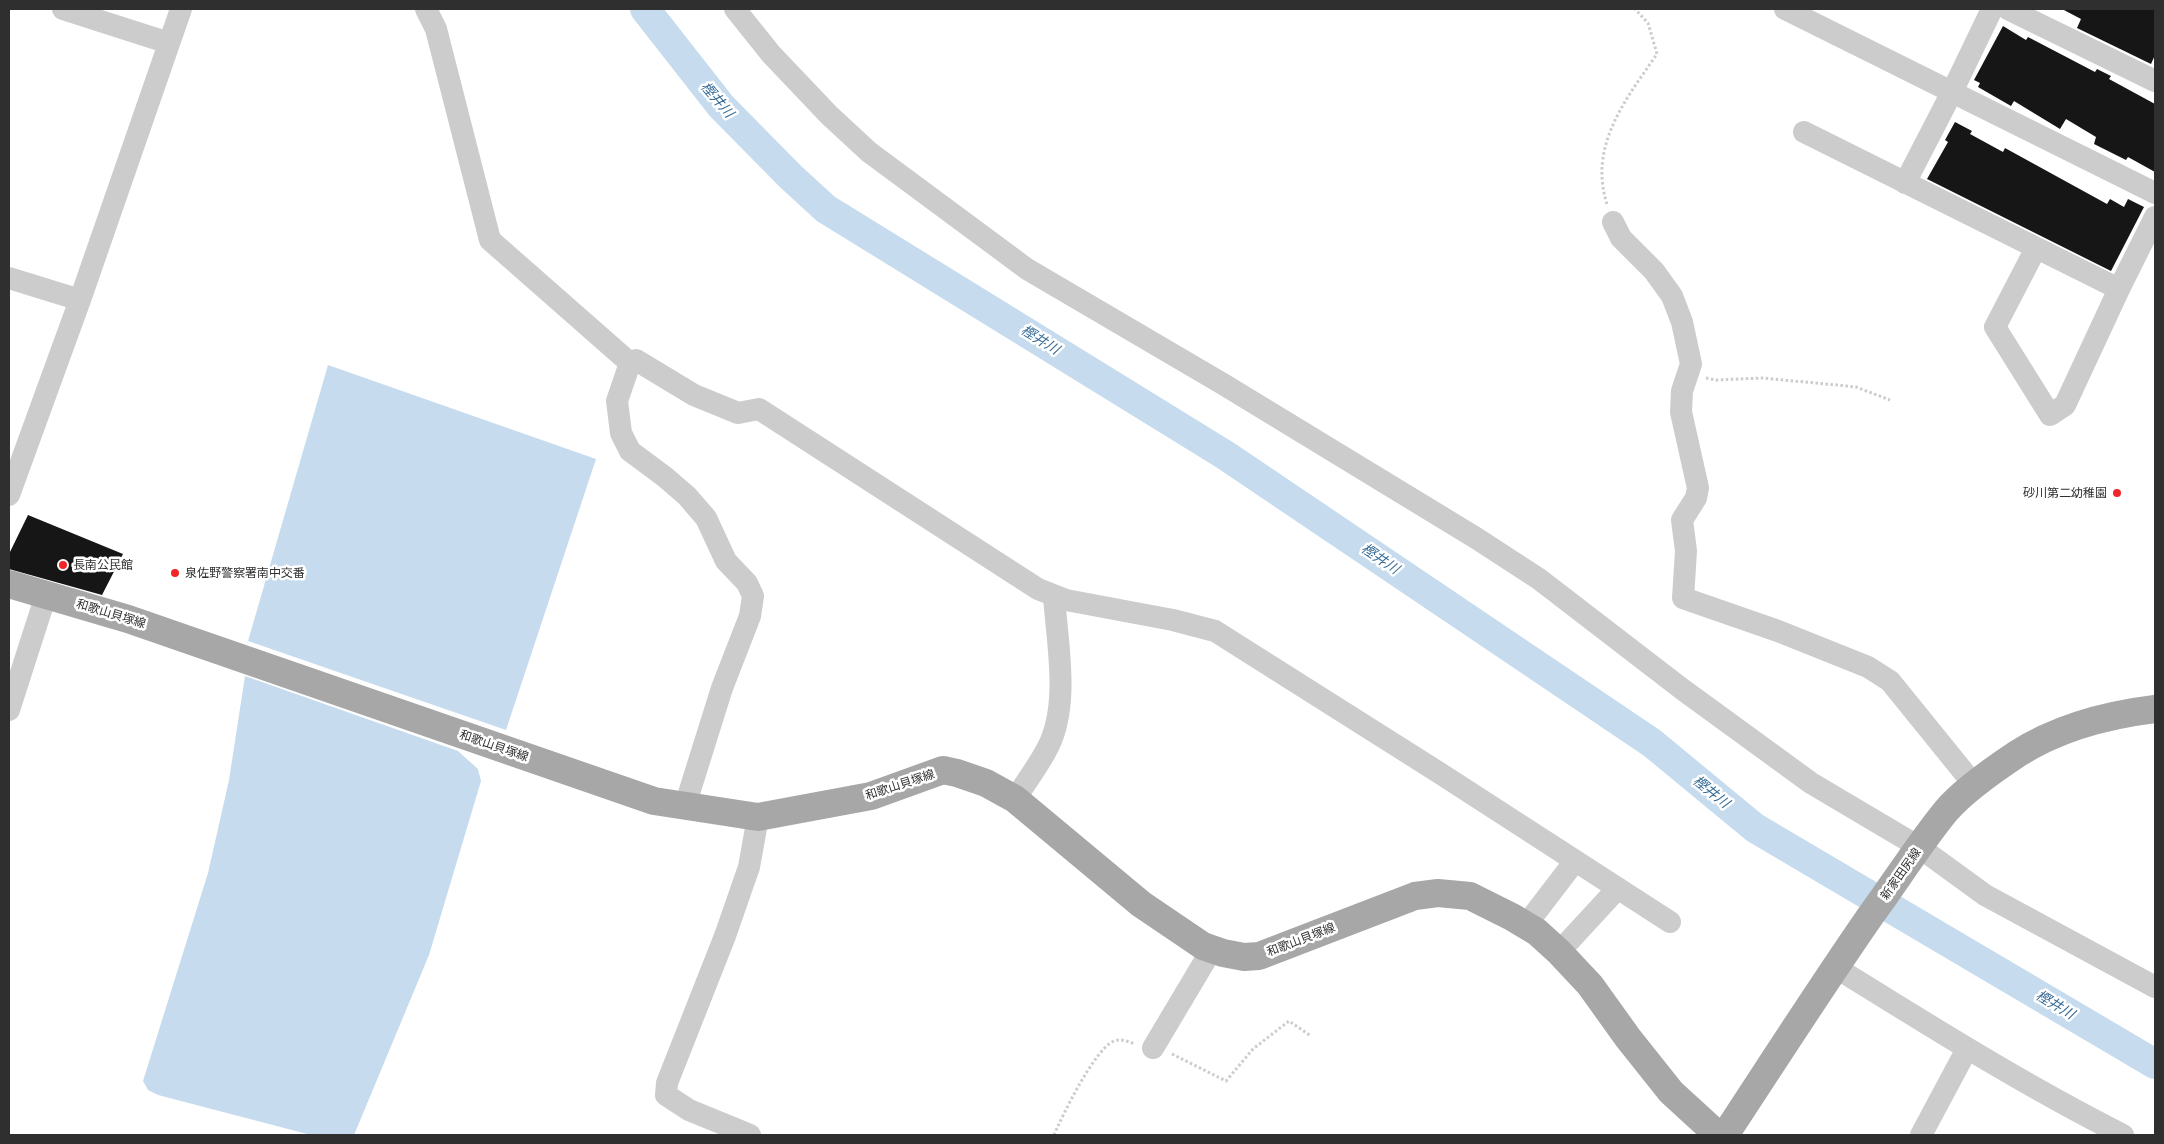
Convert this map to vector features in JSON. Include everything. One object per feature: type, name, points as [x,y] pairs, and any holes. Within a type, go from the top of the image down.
[{"type":"main road","name":"和歌山貝塚線","points":[[9,584],[128,619],[236,655],[511,753],[654,801],[758,817],[871,796],[943,770],[986,783],[1015,799],[1140,904],[1204,946],[1223,953],[1244,957],[1260,956],[1415,896],[1438,893],[1470,896],[1526,925],[1537,932],[1559,952],[1590,985],[1628,1038],[1671,1092],[1718,1135]]},
{"type":"main road","name":"新家田尻線","points":[[1724,1135],[1837,965],[1918,849],[1948,810],[1975,786],[2017,754],[2044,740],[2075,726],[2114,714],[2155,709]]},
{"type":"street","points":[[63,9],[169,43]]},
{"type":"street","points":[[9,495],[80,300],[181,9]]},
{"type":"street","points":[[426,9],[436,29],[490,240],[630,363]]},
{"type":"street","points":[[734,9],[829,115],[869,152],[1027,269],[1223,384],[1476,538],[1539,579],[1682,689],[1812,784],[1918,849],[1985,895],[2155,987]]},
{"type":"street","points":[[1785,9],[2155,193]]},
{"type":"street","points":[[1905,183],[1992,9]]},
{"type":"street","points":[[2008,9],[2155,81]]},
{"type":"street","points":[[1804,132],[2119,289]]},
{"type":"street","points":[[2036,248],[1995,327],[2050,415],[2065,406],[2119,289],[2155,217]]},
{"type":"street","points":[[1613,222],[1621,238],[1654,270],[1672,296],[1682,322],[1691,364],[1682,391],[1681,412],[1698,488],[1696,498],[1682,520],[1686,551],[1683,598],[1778,631],[1868,667],[1890,681],[1975,786]]},
{"type":"street","points":[[9,278],[80,300]]},
{"type":"street","points":[[685,806],[722,688],[750,616],[753,596],[747,583],[726,561],[706,518],[680,490],[630,451],[621,433],[616,401],[630,363],[636,360],[694,395],[738,413],[759,409],[1038,589],[1066,600],[1173,620],[1215,631],[1670,922]]},
{"type":"street","points":[[9,710],[46,595]]},
{"type":"street","points":[[1015,799],[1048,746],[1057,720],[1061,692],[1054,596]]},
{"type":"street","points":[[750,1135],[689,1110],[666,1095],[667,1084],[725,936],[749,867],[758,817]]},
{"type":"street","points":[[1526,925],[1575,861]]},
{"type":"street","points":[[1559,952],[1618,888]]},
{"type":"street","points":[[1153,1048],[1212,949]]},
{"type":"street","points":[[1837,965],[1967,1049],[2071,1109],[2123,1135]]},
{"type":"street","points":[[1921,1135],[1967,1049]]},
{"type":"path","points":[[1613,222],[1604,196],[1601,168],[1604,148],[1612,124],[1622,106],[1657,54],[1648,23],[1635,9]]},
{"type":"path","points":[[1688,374],[1716,380],[1762,378],[1837,384],[1856,387],[1890,400]]},
{"type":"path","points":[[1054,1135],[1076,1090],[1104,1048],[1113,1042],[1123,1039],[1144,1047],[1160,1048],[1226,1080],[1253,1048],[1289,1021],[1311,1036]]},
{"type":"water","points":[[328,365],[596,459],[506,730],[248,641]]},
{"type":"water","points":[[245,676],[458,751],[478,769],[481,781],[429,955],[354,1135],[311,1135],[158,1095],[148,1090],[143,1081],[208,873],[229,780]]},
{"type":"building","points":[[2062,9],[2155,9],[2155,55],[2151,64],[2077,28],[2081,19]]},
{"type":"building","points":[[2003,26],[2026,40],[2028,37],[2095,72],[2097,69],[2111,76],[2109,79],[2155,104],[2155,172],[2128,157],[2126,160],[2094,144],[2096,137],[2066,119],[2060,129],[2014,101],[2011,106],[1978,87],[1980,83],[1974,80]]},
{"type":"building","points":[[1955,122],[1972,131],[1970,134],[2003,152],[2005,148],[2107,204],[2110,199],[2124,207],[2128,199],[2144,207],[2111,271],[1927,179],[1948,142],[1945,140]]},
{"type":"building","name":"長南公民館","points":[[28,515],[123,554],[102,595],[9,569],[9,554]]},
{"type":"waterway","name":"樫井川","points":[[645,9],[721,106],[791,177],[826,209],[1225,455],[1652,743],[1755,828],[2155,1064]]},
{"type":"place","name":"砂川第二幼稚園","points":[[2117,493]]},
{"type":"place","name":"長南公民館","points":[[63,565]]},
{"type":"place","name":"泉佐野警察署南中交番","points":[[175,573]]}]
